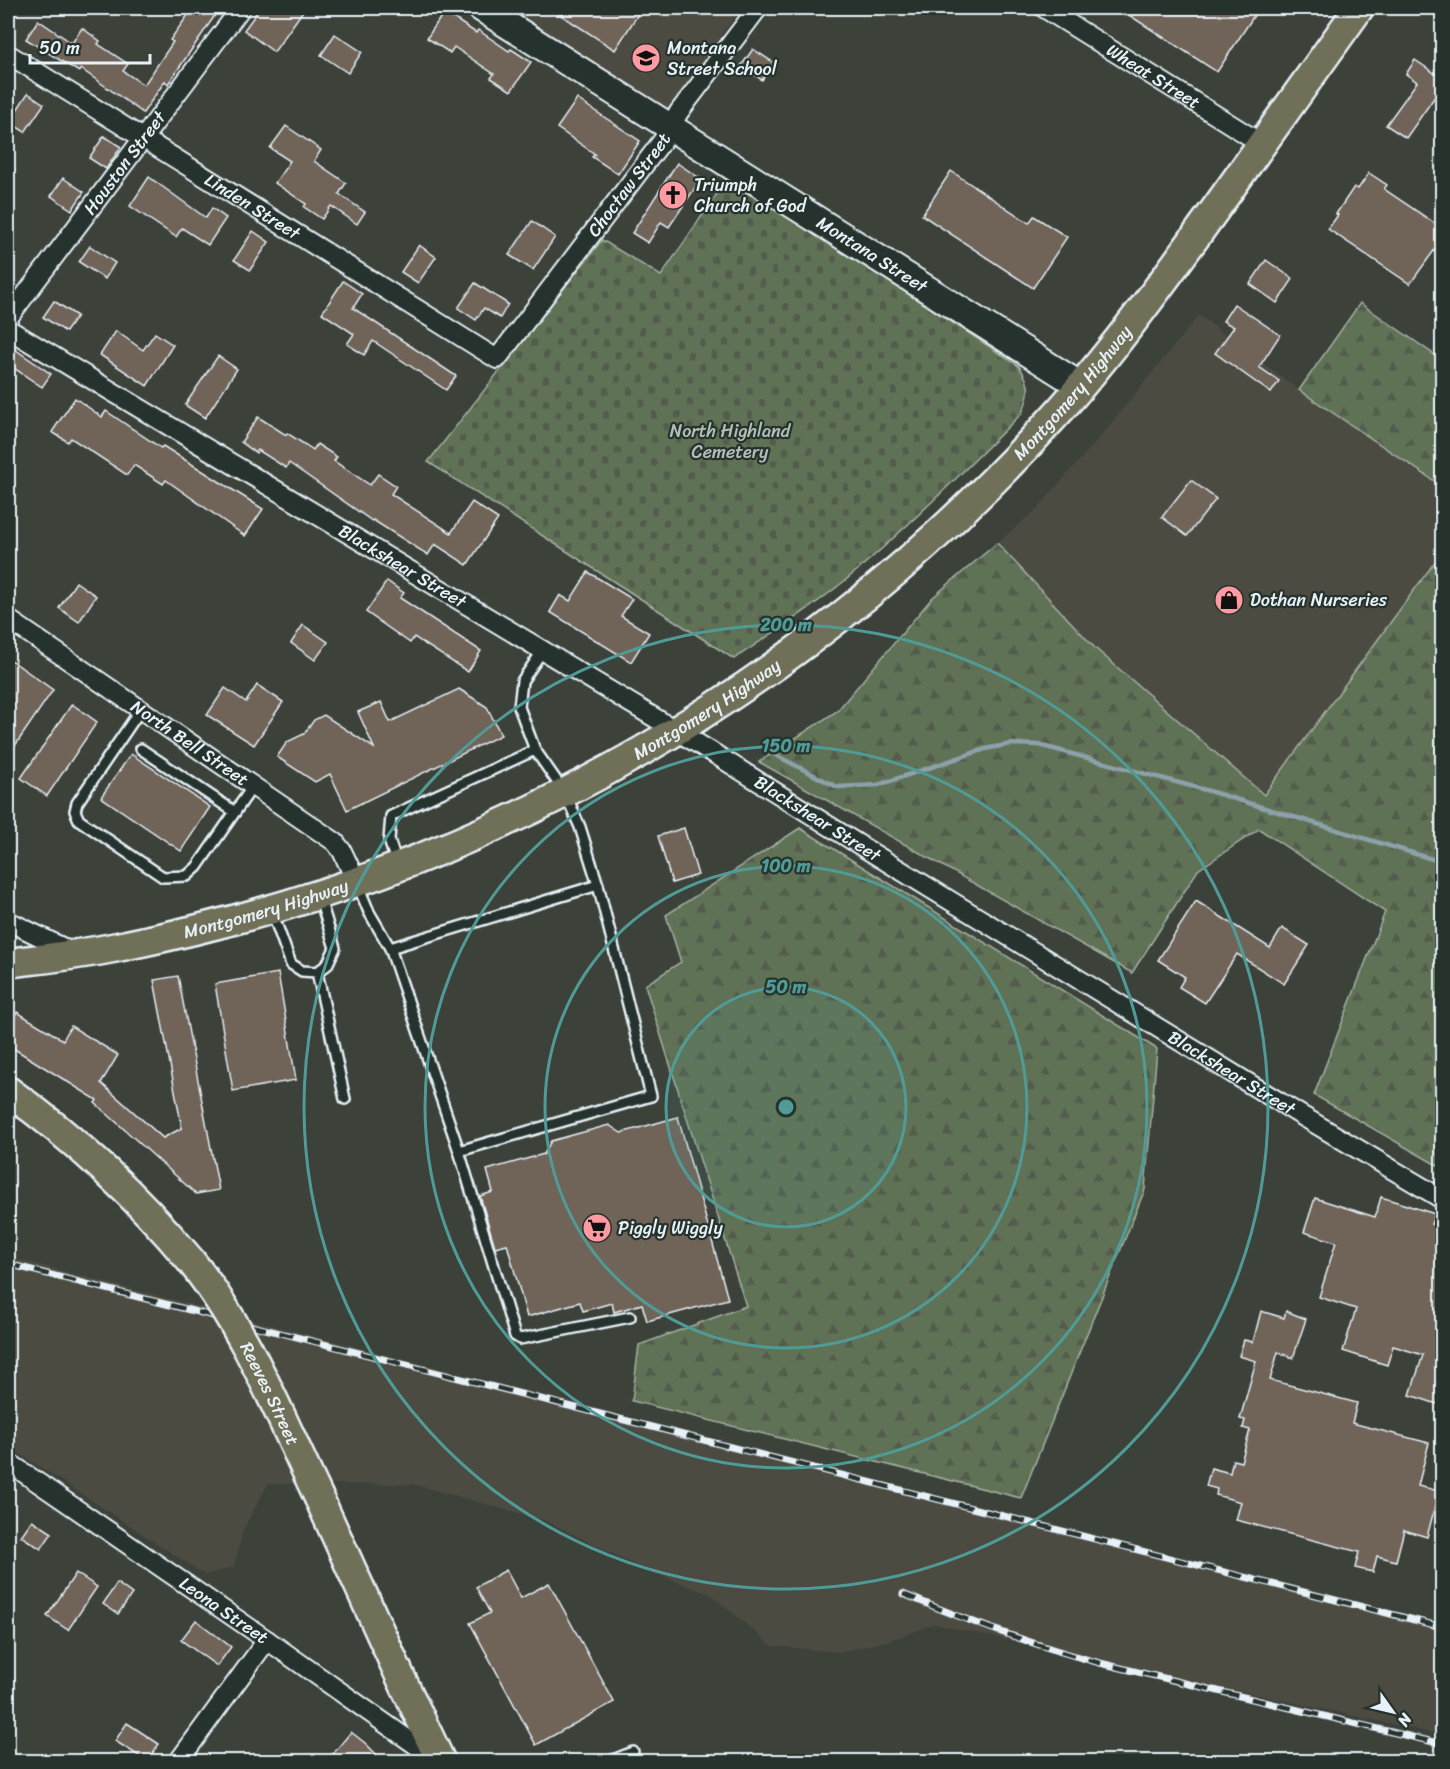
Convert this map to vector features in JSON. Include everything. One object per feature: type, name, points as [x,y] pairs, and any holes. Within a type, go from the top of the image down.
[{"type":"main road","name":"Montgomery Highway","points":[[8,963],[122,946],[183,933],[319,896],[399,868],[498,826],[566,793],[678,732],[787,657],[899,568],[988,486],[1081,386],[1173,269],[1359,8]]},
{"type":"main road","name":"Reeves Street","points":[[8,1091],[77,1144],[107,1171],[168,1233],[222,1301],[240,1332],[319,1498],[440,1761]]},
{"type":"street","name":"Houston Street","points":[[8,318],[241,8]]},
{"type":"street","name":"Montana Street","points":[[481,8],[1081,386]]},
{"type":"street","name":"Choctaw Street","points":[[497,359],[663,140],[679,112],[758,8]]},
{"type":"street","name":"Wheat Street","points":[[1044,8],[1262,144]]},
{"type":"street","name":"Linden Street","points":[[8,54],[497,359]]},
{"type":"street","name":"Blackshear Street","points":[[8,329],[543,650],[1299,1114],[1443,1199]]},
{"type":"street","name":"North Bell Street","points":[[8,619],[334,842],[342,852],[357,883]]},
{"type":"street","points":[[8,921],[75,954]]},
{"type":"street","name":"Leona Street","points":[[8,1462],[440,1761]]},
{"type":"street","points":[[178,1761],[267,1640]]},
{"type":"lane","points":[[459,1151],[651,1096],[598,885],[580,827],[566,793],[536,750],[519,707],[522,681],[543,650]]},
{"type":"lane","points":[[141,709],[77,803],[75,811],[79,820],[158,874],[176,878],[187,876],[197,867],[253,786]]},
{"type":"lane","points":[[141,749],[235,812]]},
{"type":"lane","points":[[399,868],[389,840],[391,816],[536,750]]},
{"type":"lane","points":[[357,883],[369,912],[390,948],[459,1151],[486,1248],[515,1336],[520,1339],[630,1317]]},
{"type":"lane","points":[[390,948],[598,885]]},
{"type":"lane","points":[[272,910],[291,964],[302,971],[317,972],[327,965],[335,948],[319,896]]},
{"type":"lane","points":[[317,972],[345,1099]]},
{"type":"lane","points":[[608,1761],[633,1752]]},
{"type":"shaded area","name":"Montana Street School","points":[[505,8],[741,8],[669,109]]},
{"type":"shaded area","name":"Dothan Nurseries","points":[[1199,315],[1299,390],[1442,486],[1442,552],[1264,795],[1095,648],[997,543],[1035,511],[1095,443]]},
{"type":"shaded area","points":[[8,1257],[1442,1628],[1442,1735],[934,1624],[888,1641],[838,1652],[772,1646],[711,1595],[639,1567],[544,1520],[412,1484],[268,1484],[243,1530],[234,1567],[205,1575],[8,1446]]},
{"type":"green space","name":"North Highland Cemetery","points":[[729,176],[1019,366],[1028,384],[1027,399],[1022,413],[901,531],[830,592],[734,659],[428,462],[602,240],[661,276]]},
{"type":"green space","points":[[1360,303],[1442,360],[1442,486],[1299,390]]},
{"type":"green space","points":[[997,543],[1095,648],[1264,795],[1442,552],[1442,1168],[1314,1095],[1385,912],[1259,829],[1198,870],[1132,973],[759,762],[837,711],[932,598]]},
{"type":"green space","points":[[800,828],[1157,1049],[1145,1189],[1021,1498],[632,1401],[639,1345],[746,1306],[645,985],[681,962],[666,915]]},
{"type":"building","points":[[193,8],[220,8],[168,84],[165,81],[143,113],[81,69],[79,72],[26,39],[38,20],[72,43],[82,28],[100,41],[98,44],[128,64],[123,71],[144,85],[173,42],[170,40]]},
{"type":"building","points":[[260,8],[305,8],[274,52],[244,30]]},
{"type":"building","points":[[550,8],[642,8],[615,50]]},
{"type":"building","points":[[1118,8],[1259,8],[1217,72]]},
{"type":"building","points":[[444,12],[476,33],[478,30],[509,51],[511,49],[531,62],[511,91],[491,78],[494,74],[454,47],[450,53],[427,38]]},
{"type":"building","points":[[335,34],[362,52],[348,73],[321,55]]},
{"type":"building","points":[[753,49],[774,63],[762,80],[741,66]]},
{"type":"building","points":[[1415,60],[1443,79],[1443,85],[1406,138],[1386,125],[1417,82],[1406,74]]},
{"type":"building","points":[[28,93],[44,104],[25,132],[9,122]]},
{"type":"building","points":[[577,99],[640,141],[618,174],[592,157],[595,154],[557,128]]},
{"type":"building","points":[[286,126],[321,150],[314,161],[346,183],[339,194],[365,212],[357,224],[331,206],[322,219],[304,207],[306,204],[275,183],[290,161],[270,148]]},
{"type":"building","points":[[104,136],[121,147],[106,169],[89,158]]},
{"type":"building","name":"Triumph Church of God","points":[[677,163],[701,179],[669,227],[661,222],[648,243],[632,233]]},
{"type":"building","points":[[951,171],[1029,223],[1034,216],[1067,237],[1033,288],[922,215]]},
{"type":"building","points":[[1369,173],[1387,185],[1384,189],[1443,229],[1443,238],[1410,284],[1328,229],[1354,187],[1358,189]]},
{"type":"building","points":[[149,177],[206,218],[212,208],[226,218],[208,245],[182,228],[176,237],[130,206]]},
{"type":"building","points":[[63,178],[84,192],[72,210],[51,196]]},
{"type":"building","points":[[532,221],[555,237],[533,270],[509,255]]},
{"type":"building","points":[[253,231],[269,242],[250,270],[234,260]]},
{"type":"building","points":[[419,245],[436,257],[418,283],[401,272]]},
{"type":"building","points":[[90,246],[115,263],[105,279],[79,262]]},
{"type":"building","points":[[1266,260],[1293,279],[1277,303],[1250,284]]},
{"type":"building","points":[[343,281],[362,294],[353,308],[456,376],[446,390],[373,341],[364,355],[347,344],[354,334],[322,313]]},
{"type":"building","points":[[475,283],[508,304],[500,318],[484,308],[476,320],[458,308]]},
{"type":"building","points":[[54,301],[77,316],[66,332],[43,317]]},
{"type":"building","points":[[1234,304],[1280,335],[1259,367],[1279,381],[1271,393],[1215,353],[1234,327],[1223,321]]},
{"type":"building","points":[[116,331],[143,350],[155,333],[173,345],[147,386],[100,355]]},
{"type":"building","points":[[13,348],[51,374],[42,387],[8,364],[8,356]]},
{"type":"building","points":[[218,356],[237,369],[205,418],[185,405]]},
{"type":"building","points":[[75,398],[102,417],[106,411],[161,448],[163,446],[263,509],[245,536],[166,480],[163,484],[134,465],[127,475],[71,438],[68,442],[52,432]]},
{"type":"building","points":[[258,417],[313,450],[317,444],[337,457],[334,461],[370,485],[378,474],[396,486],[391,494],[451,533],[472,502],[498,519],[467,565],[435,544],[428,555],[372,521],[289,463],[286,468],[258,450],[256,453],[241,442]]},
{"type":"building","points":[[1191,480],[1216,499],[1187,536],[1162,517]]},
{"type":"building","points":[[588,572],[632,599],[621,616],[649,633],[631,662],[550,612],[560,595],[570,601]]},
{"type":"building","points":[[387,581],[404,593],[400,598],[481,651],[468,672],[414,637],[410,643],[366,612]]},
{"type":"building","points":[[76,582],[96,596],[79,622],[59,608]]},
{"type":"building","points":[[303,625],[328,642],[315,660],[291,643]]},
{"type":"building","points":[[8,658],[53,690],[8,756]]},
{"type":"building","points":[[257,685],[283,702],[254,745],[207,715],[225,688],[246,702]]},
{"type":"building","points":[[459,689],[487,707],[501,735],[347,810],[330,774],[315,782],[277,757],[287,742],[304,734],[314,720],[324,715],[374,748],[358,712],[381,702],[390,722]]},
{"type":"building","points":[[72,704],[97,722],[47,796],[21,778]]},
{"type":"building","points":[[131,754],[210,807],[181,851],[101,797]]},
{"type":"building","points":[[684,828],[698,875],[672,883],[658,836]]},
{"type":"building","points":[[1196,901],[1270,948],[1282,928],[1309,945],[1284,984],[1237,954],[1205,1003],[1179,987],[1185,977],[1158,960]]},
{"type":"building","points":[[278,973],[296,1080],[233,1091],[215,984]]},
{"type":"building","points":[[178,976],[219,1190],[196,1194],[95,1103],[97,1100],[8,1045],[8,1027],[17,1012],[63,1040],[71,1026],[118,1055],[101,1083],[163,1138],[182,1128],[154,980]]},
{"type":"building","name":"Piggly Wiggly","points":[[678,1117],[728,1299],[647,1321],[642,1304],[614,1312],[612,1303],[583,1311],[580,1302],[527,1317],[507,1244],[495,1247],[480,1196],[493,1192],[487,1170],[544,1154],[551,1141],[609,1125],[621,1133]]},
{"type":"building","points":[[1381,1197],[1435,1214],[1431,1224],[1443,1228],[1443,1406],[1410,1395],[1423,1355],[1393,1346],[1387,1365],[1343,1351],[1356,1309],[1319,1297],[1336,1242],[1304,1232],[1315,1198],[1375,1217]]},
{"type":"building","points":[[1261,1311],[1284,1318],[1286,1311],[1306,1319],[1293,1358],[1278,1352],[1270,1380],[1357,1403],[1352,1423],[1429,1443],[1418,1486],[1439,1491],[1427,1537],[1404,1530],[1396,1561],[1377,1556],[1373,1572],[1355,1568],[1359,1552],[1236,1520],[1241,1502],[1216,1495],[1217,1489],[1206,1486],[1211,1468],[1230,1473],[1233,1460],[1241,1462],[1250,1430],[1243,1428],[1245,1420],[1240,1419],[1256,1361],[1239,1356],[1244,1340],[1253,1342]]},
{"type":"building","points":[[32,1520],[52,1533],[41,1549],[21,1536]]},
{"type":"building","points":[[506,1570],[521,1598],[549,1583],[614,1702],[536,1745],[470,1623],[490,1613],[476,1587]]},
{"type":"building","points":[[76,1573],[97,1587],[68,1630],[47,1616]]},
{"type":"building","points":[[117,1583],[132,1594],[118,1614],[103,1604]]},
{"type":"building","points":[[196,1620],[231,1647],[217,1666],[181,1640]]},
{"type":"building","points":[[127,1723],[159,1744],[147,1761],[115,1741]]},
{"type":"building","points":[[351,1732],[383,1761],[340,1761],[332,1755]]},
{"type":"waterway","points":[[766,750],[837,787],[878,785],[985,749],[1011,744],[1039,745],[1209,791],[1442,862]]},
{"type":"railway","points":[[8,1264],[1442,1627]]},
{"type":"railway","points":[[903,1594],[1000,1632],[1100,1663],[1442,1744]]},
{"type":"place","name":"Montana Street School","points":[[646,58]]},
{"type":"place","name":"Triumph Church of God","points":[[673,195]]},
{"type":"place","name":"Dothan Nurseries","points":[[1229,600]]},
{"type":"place","name":"Piggly Wiggly","points":[[597,1228]]}]
